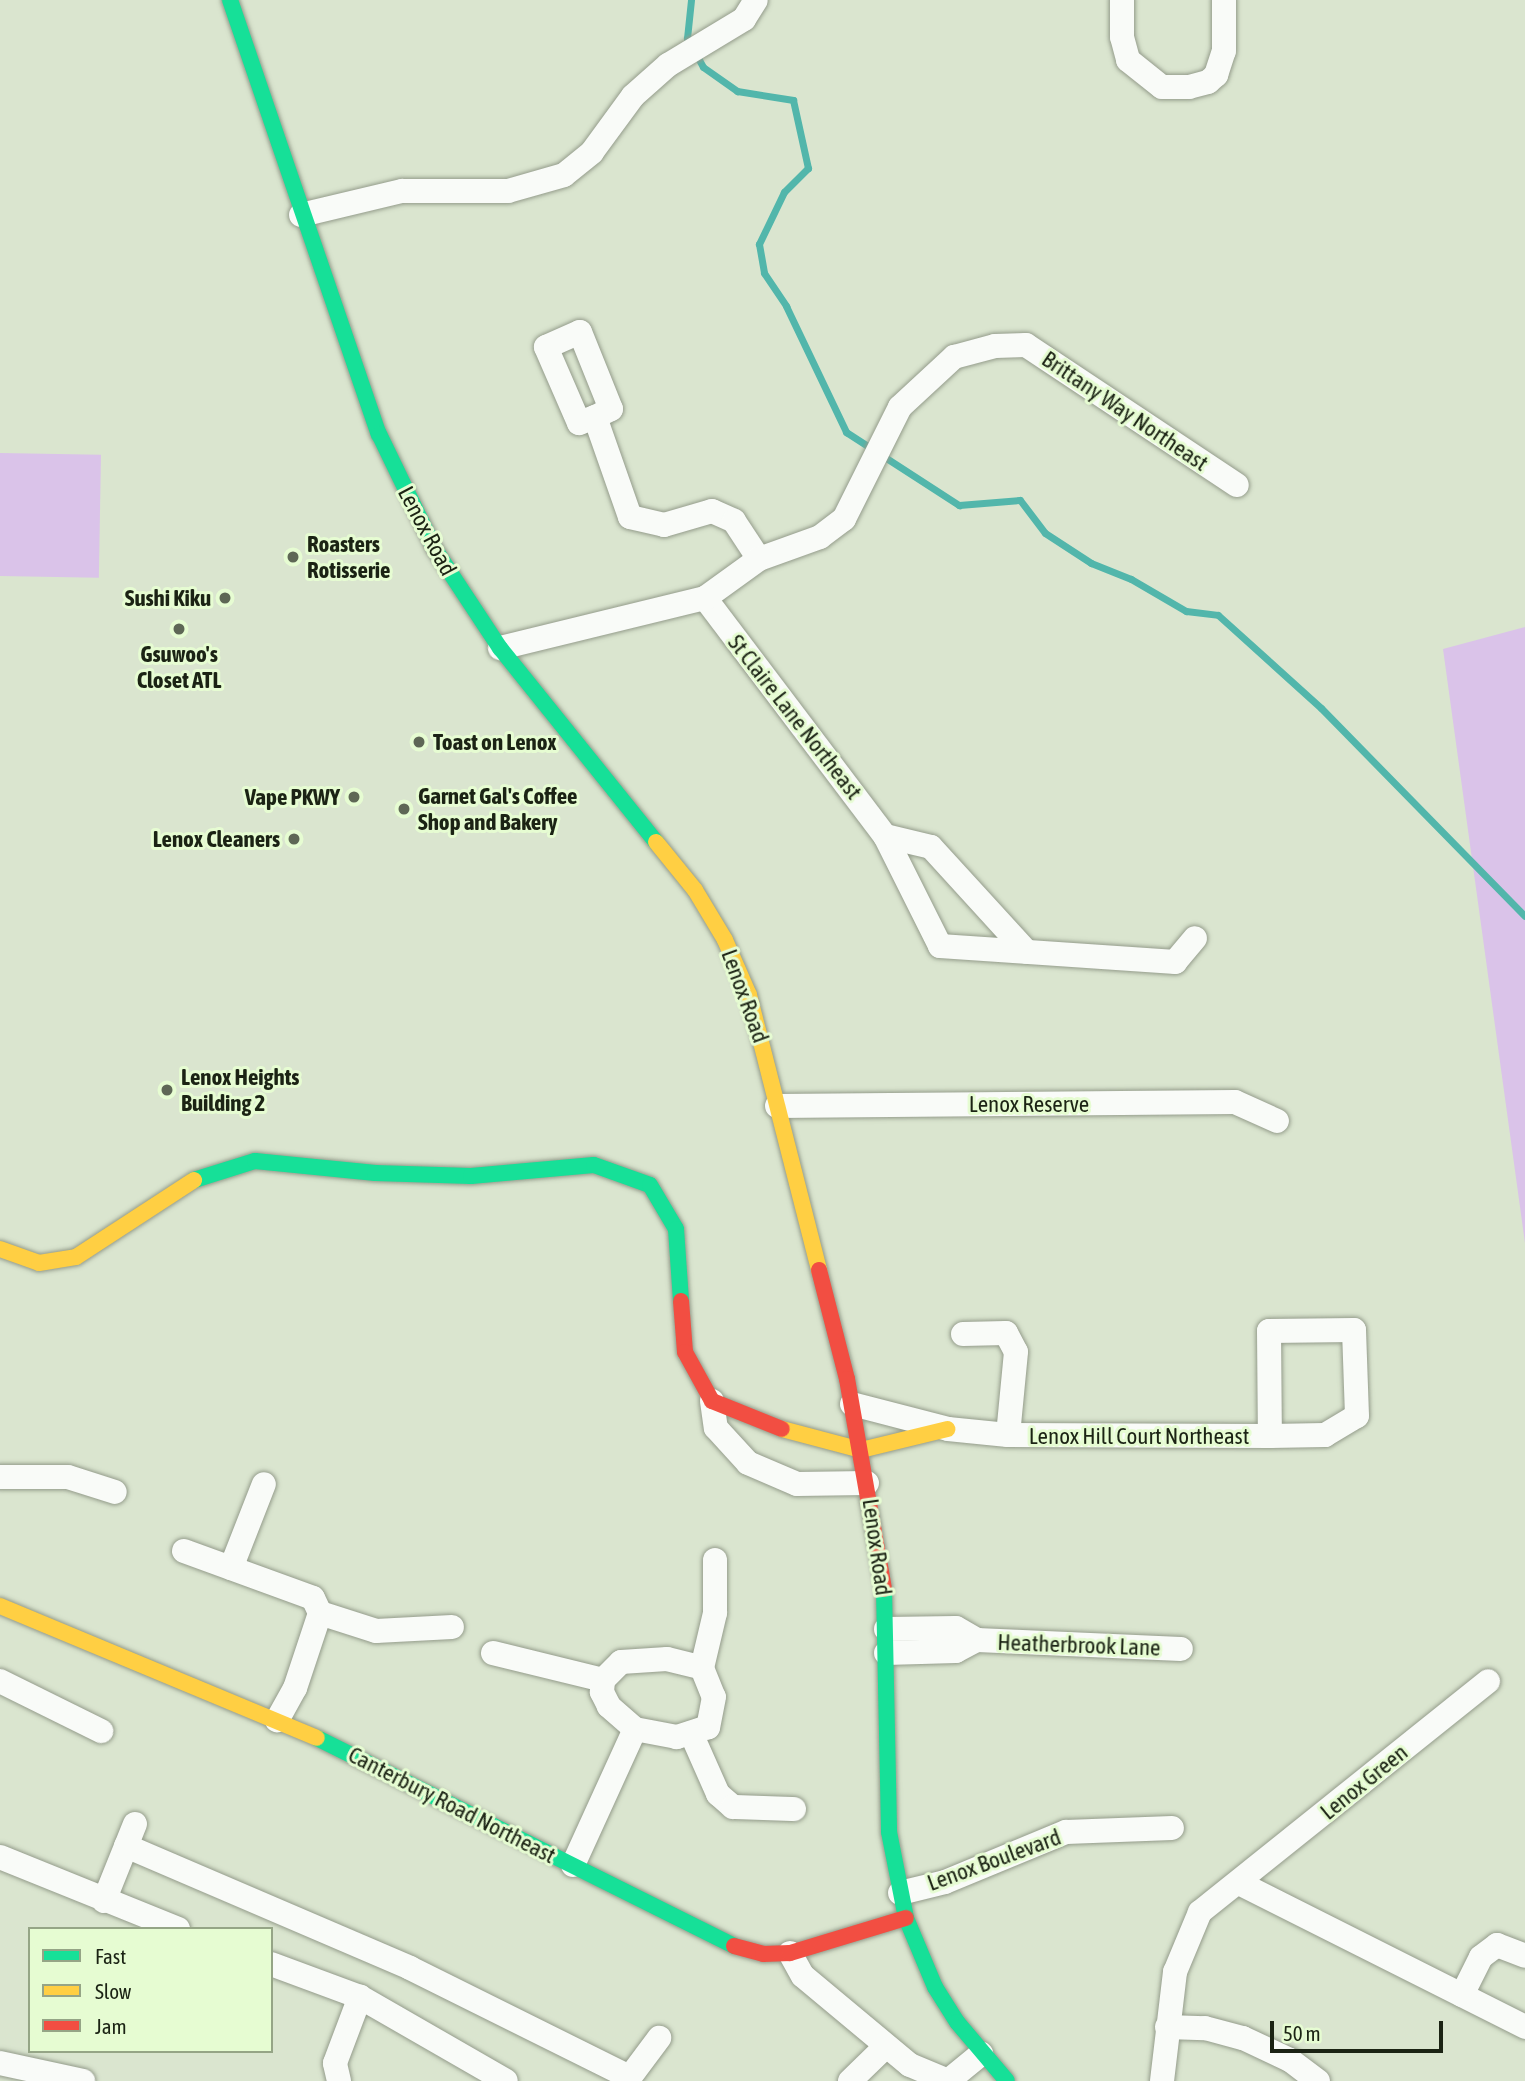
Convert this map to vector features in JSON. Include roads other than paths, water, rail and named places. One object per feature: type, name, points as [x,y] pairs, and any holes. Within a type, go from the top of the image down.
[{"type":"street","name":"Lenox Road","points":[[230,0],[301,215],[404,490],[452,578],[500,648],[701,900],[749,995],[852,1404],[879,1542],[886,1641],[889,1832],[900,1893],[906,1918],[935,1987],[981,2054],[1007,2081]]},
{"type":"street","points":[[301,215],[402,191],[508,191],[564,175],[592,152],[633,96],[674,62],[744,19],[756,0]]},
{"type":"street","points":[[1122,0],[1122,37],[1128,60],[1162,87],[1189,87],[1208,82],[1216,75],[1224,51],[1224,0]]},
{"type":"street","name":"Brittany Way Northeast","points":[[705,598],[759,559],[820,537],[844,519],[900,407],[954,357],[995,346],[1026,345],[1237,485]]},
{"type":"street","points":[[595,417],[630,517],[664,525],[712,511],[734,521],[759,559]]},
{"type":"street","points":[[500,648],[705,598]]},
{"type":"street","name":"St Claire Lane Northeast","points":[[705,598],[886,836],[940,946],[1175,962],[1195,938]]},
{"type":"street","points":[[886,836],[931,846],[1027,952]]},
{"type":"street","name":"Lenox Reserve","points":[[777,1106],[1235,1102],[1277,1121]]},
{"type":"street","points":[[0,1249],[39,1263],[76,1257],[200,1176],[255,1161],[375,1174],[471,1176],[594,1165],[650,1185],[676,1229],[685,1352],[712,1401],[716,1428],[748,1463],[797,1483],[867,1483]]},
{"type":"street","name":"Lenox Hill Court Northeast","points":[[852,1404],[948,1429],[1008,1435],[1270,1436],[1325,1436],[1357,1416],[1354,1330],[1269,1331],[1270,1436]]},
{"type":"street","name":"Lenox Hill Court Northeast","points":[[963,1334],[1006,1332],[1016,1352],[1008,1435]]},
{"type":"street","points":[[712,1401],[766,1425],[861,1450]]},
{"type":"street","points":[[748,1463],[766,1425]]},
{"type":"street","name":"Lenox Hill Court Northeast","points":[[861,1450],[948,1429]]},
{"type":"street","points":[[0,1477],[68,1477],[115,1492]]},
{"type":"street","points":[[231,1568],[264,1483]]},
{"type":"street","points":[[184,1551],[313,1598],[320,1613],[295,1688],[276,1720]]},
{"type":"street","points":[[603,1680],[609,1706],[635,1729],[677,1737],[708,1727],[714,1697],[702,1668],[715,1613],[715,1560]]},
{"type":"street","name":"Canterbury Road Northeast","points":[[0,1606],[276,1720],[736,1947],[763,1954],[790,1953],[906,1918]]},
{"type":"street","points":[[320,1613],[376,1631],[452,1627]]},
{"type":"street","name":"Heatherbrook Lane","points":[[886,1641],[956,1651],[977,1640],[1181,1649]]},
{"type":"street","points":[[493,1653],[603,1680]]},
{"type":"street","points":[[603,1680],[621,1662],[667,1659],[702,1668]]},
{"type":"street","points":[[0,1681],[101,1731]]},
{"type":"street","name":"Lenox Green","points":[[1163,2081],[1175,1972],[1200,1912],[1241,1884],[1488,1681]]},
{"type":"street","points":[[573,1865],[635,1729]]},
{"type":"street","points":[[691,1733],[718,1794],[733,1807],[794,1809]]},
{"type":"street","name":"Lenox Boulevard","points":[[900,1893],[945,1882],[1066,1832],[1172,1828]]},
{"type":"street","points":[[104,1901],[131,1835],[410,1968],[629,2079],[659,2038]]},
{"type":"street","points":[[1,1858],[173,1927]]},
{"type":"street","points":[[1241,1884],[1525,2027]]},
{"type":"street","points":[[1462,1995],[1481,1957],[1497,1945],[1525,1956]]},
{"type":"street","points":[[790,1953],[803,1976],[910,2065],[948,2081],[981,2054]]},
{"type":"street","points":[[273,1965],[360,1997],[506,2081]]},
{"type":"street","points":[[339,2081],[335,2063],[360,1997]]},
{"type":"street","points":[[1167,2027],[1205,2028],[1243,2038],[1290,2060],[1318,2081]]},
{"type":"street","points":[[850,2081],[886,2047]]},
{"type":"street","points":[[0,2063],[83,2081]]},
{"type":"waterway","points":[[691,0],[687,38],[703,67],[737,91],[793,100],[808,168],[784,192],[759,244],[764,273],[786,306],[846,432],[959,505],[1020,500],[1045,533],[1091,563],[1131,579],[1186,611],[1218,615],[1321,708],[1525,916]]},
{"type":"place","name":"Roasters Rotisserie","points":[[293,557]]},
{"type":"place","name":"Sushi Kiku","points":[[225,598]]},
{"type":"place","name":"Gsuwoo's Closet ATL","points":[[179,629]]},
{"type":"place","name":"Toast on Lenox","points":[[419,742]]},
{"type":"place","name":"Vape PKWY","points":[[354,797]]},
{"type":"place","name":"Garnet Gal's Coffee Shop and Bakery","points":[[404,809]]},
{"type":"place","name":"Lenox Cleaners","points":[[294,839]]},
{"type":"place","name":"Lenox Heights Building 2","points":[[167,1090]]}]
